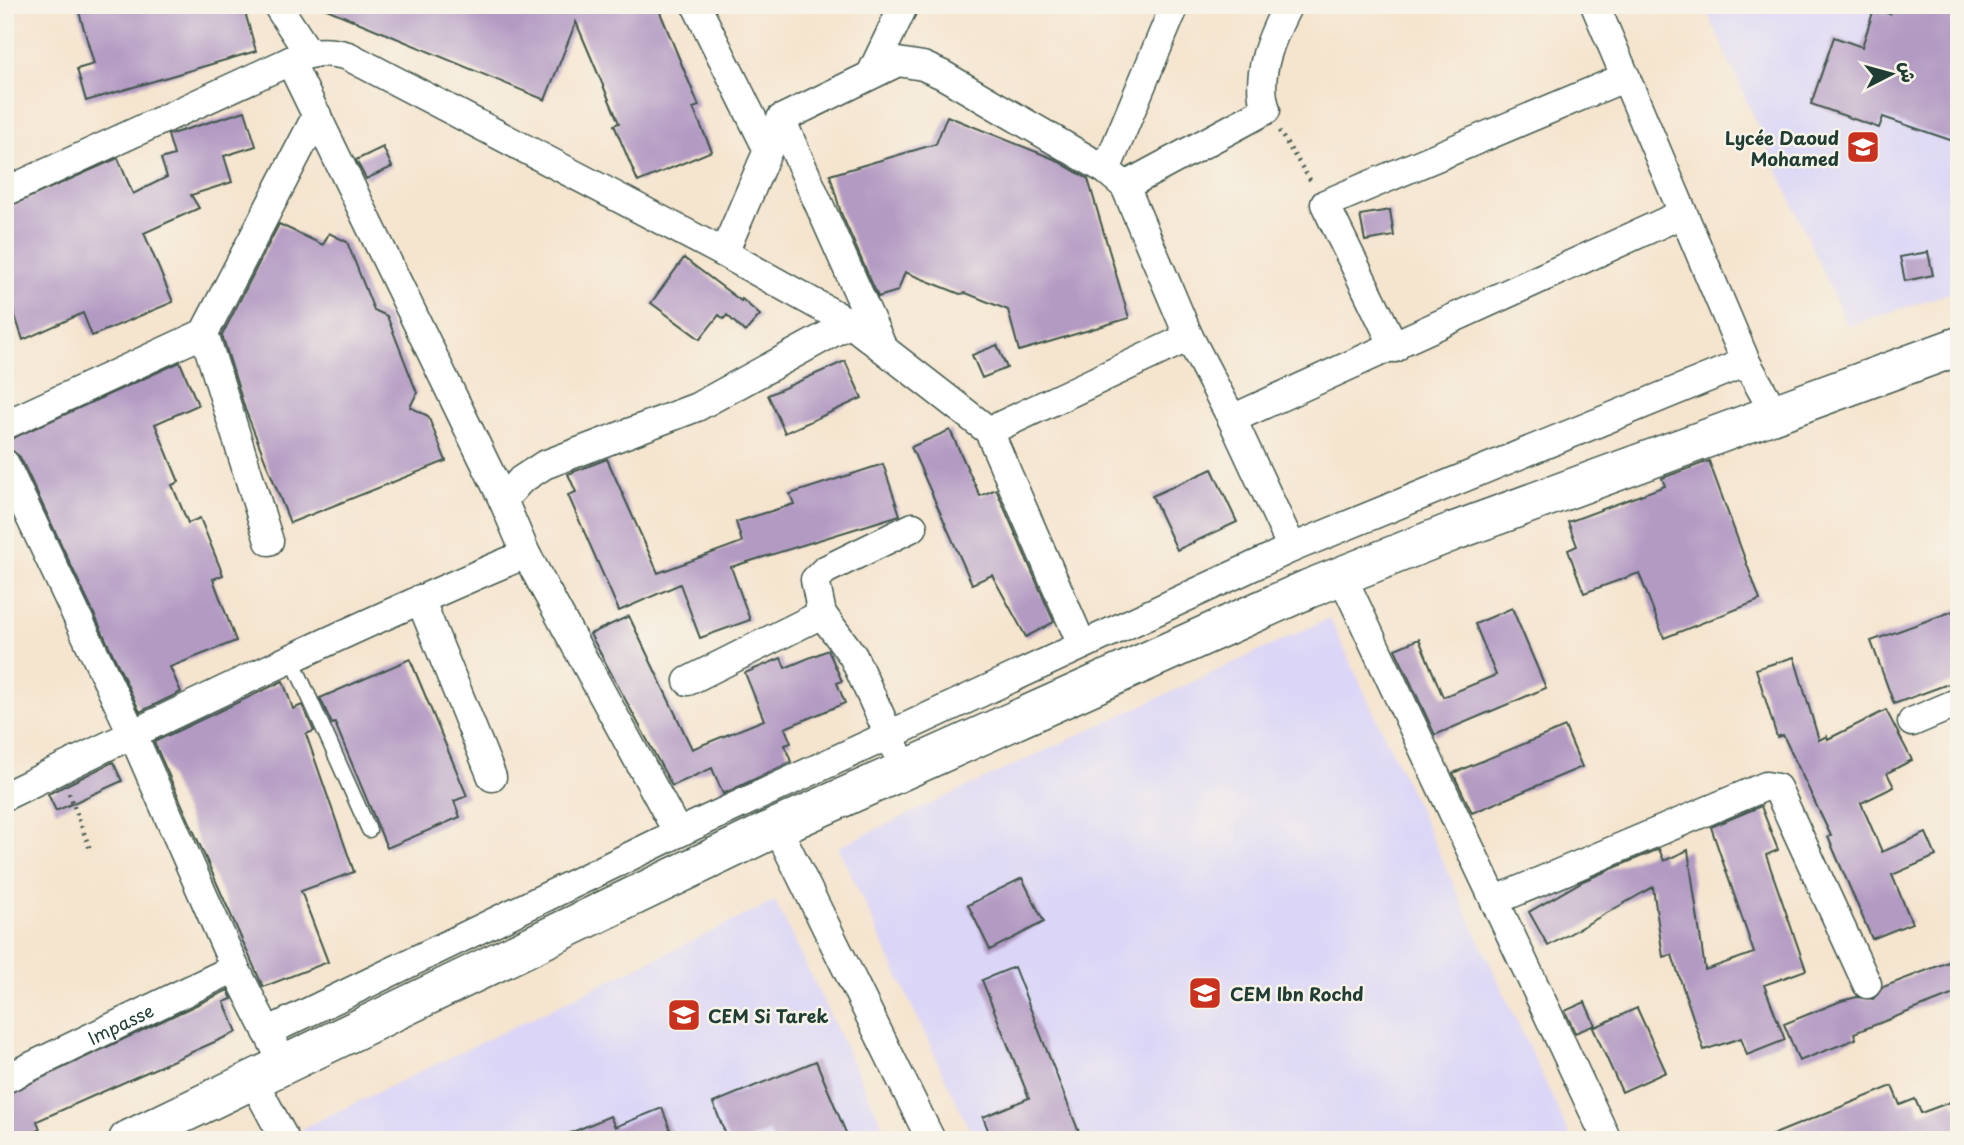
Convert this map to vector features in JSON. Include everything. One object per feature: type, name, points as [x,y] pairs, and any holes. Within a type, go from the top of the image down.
[{"type":"main road","points":[[128,1140],[268,1059],[777,827],[1342,576],[1774,412],[1956,352]]},
{"type":"street","points":[[277,5],[299,57],[317,115],[503,500],[526,555],[678,833]]},
{"type":"street","points":[[696,5],[768,150]]},
{"type":"street","points":[[872,72],[904,5]]},
{"type":"street","points":[[1115,178],[1175,5]]},
{"type":"street","points":[[1115,178],[1266,110],[1261,95],[1270,39],[1288,5]]},
{"type":"street","points":[[1595,5],[1746,362],[1774,412]]},
{"type":"street","points":[[5,192],[299,57],[327,50],[348,55],[724,253],[850,323],[989,430],[1082,645]]},
{"type":"street","points":[[724,253],[781,119],[872,72],[898,62],[923,66],[1115,178],[1292,548]]},
{"type":"street","points":[[1395,348],[1325,204],[1626,76]]},
{"type":"street","points":[[5,425],[204,333],[317,115]]},
{"type":"street","points":[[781,119],[882,346]]},
{"type":"street","points":[[1232,419],[1395,348],[1682,214]]},
{"type":"street","points":[[503,500],[521,480],[544,466],[698,407],[850,323]]},
{"type":"street","points":[[204,333],[269,541]]},
{"type":"street","points":[[989,430],[1189,337]]},
{"type":"street","points":[[268,1059],[678,833],[1292,548],[1746,362]]},
{"type":"street","points":[[5,464],[133,735],[235,968],[268,1059],[285,1140]]},
{"type":"street","points":[[904,770],[853,656],[822,614],[815,580],[825,570],[913,527]]},
{"type":"street","points":[[5,796],[420,599],[526,555]]},
{"type":"street","points":[[1342,576],[1607,1140]]},
{"type":"street","points":[[420,599],[492,778]]},
{"type":"street","points":[[688,681],[822,614]]},
{"type":"street","points":[[1912,722],[1959,702]]},
{"type":"street","points":[[1496,900],[1766,786],[1777,788],[1867,984]]},
{"type":"street","points":[[777,827],[930,1140]]},
{"type":"street","name":"Impasse","points":[[5,1079],[235,968]]},
{"type":"lane","points":[[292,659],[369,830]]},
{"type":"path","points":[[1266,110],[1325,204]]},
{"type":"path","points":[[60,769],[90,849]]},
{"type":"shaded area","name":"Lycée Daoud Mohamed","points":[[1704,5],[1959,5],[1959,290],[1847,326]]},
{"type":"shaded area","name":"CEM Ibn Rochd","points":[[1330,618],[1572,1140],[974,1140],[838,847]]},
{"type":"shaded area","name":"CEM Si Tarek","points":[[775,901],[890,1140],[306,1140],[301,1129]]},
{"type":"building","points":[[77,5],[243,5],[256,51],[86,101],[77,69],[94,64]]},
{"type":"building","points":[[317,5],[657,5],[699,106],[693,108],[712,151],[638,182],[614,125],[619,123],[576,22],[545,100]]},
{"type":"building","points":[[1893,5],[1959,5],[1959,143],[1883,117],[1879,128],[1811,104],[1834,37],[1862,47],[1874,9],[1890,14]]},
{"type":"building","points":[[245,111],[256,146],[224,156],[232,182],[191,195],[199,208],[144,233],[173,302],[92,336],[83,313],[23,340],[5,285],[5,208],[118,158],[133,194],[167,177],[161,159],[174,155],[168,135]]},
{"type":"building","points":[[947,116],[1054,159],[1088,179],[1129,318],[1019,351],[1008,310],[966,293],[960,294],[905,272],[898,291],[878,297],[841,213],[830,175],[936,144]]},
{"type":"building","points":[[383,147],[392,167],[366,179],[356,160]]},
{"type":"building","points":[[1390,210],[1394,236],[1365,241],[1360,215]]},
{"type":"building","points":[[279,224],[323,245],[329,233],[347,242],[374,310],[387,316],[417,393],[410,407],[428,416],[446,461],[290,523],[245,409],[222,335]]},
{"type":"building","points":[[1928,252],[1933,275],[1905,281],[1900,257]]},
{"type":"building","points":[[684,258],[760,315],[745,332],[727,315],[724,319],[719,315],[700,339],[651,303]]},
{"type":"building","points":[[997,345],[1007,368],[982,378],[972,355]]},
{"type":"building","points":[[845,361],[862,398],[785,433],[768,395]]},
{"type":"building","points":[[180,362],[198,405],[155,424],[179,482],[172,485],[188,523],[200,518],[223,575],[213,579],[236,641],[170,667],[181,692],[140,712],[20,457],[9,448],[6,441]]},
{"type":"building","points":[[950,430],[980,496],[996,489],[1054,622],[1026,637],[992,575],[972,584],[911,447]]},
{"type":"building","points":[[607,459],[658,573],[742,542],[736,522],[794,504],[790,494],[883,464],[900,515],[731,567],[750,620],[700,638],[680,584],[619,611],[568,495],[576,492],[568,474]]},
{"type":"building","points":[[1709,461],[1760,600],[1664,638],[1639,573],[1584,593],[1568,550],[1577,546],[1568,522],[1665,486],[1662,478]]},
{"type":"building","points":[[1212,469],[1237,522],[1177,550],[1152,496]]},
{"type":"building","points":[[1512,608],[1546,688],[1435,735],[1395,649],[1419,639],[1443,697],[1496,675],[1475,624]]},
{"type":"building","points":[[1959,609],[1959,680],[1894,704],[1871,641]]},
{"type":"building","points":[[629,616],[692,749],[764,720],[745,673],[781,658],[785,668],[828,650],[842,681],[837,683],[845,703],[785,728],[791,743],[785,745],[791,762],[723,794],[712,768],[672,786],[590,634]]},
{"type":"building","points":[[1794,657],[1819,740],[1827,736],[1828,739],[1886,710],[1912,760],[1887,773],[1894,787],[1861,803],[1882,852],[1926,833],[1936,856],[1892,875],[1912,923],[1872,939],[1828,837],[1831,836],[1783,735],[1777,737],[1756,669]]},
{"type":"building","points":[[410,659],[467,796],[454,801],[460,817],[387,848],[335,723],[332,724],[320,698]]},
{"type":"building","points":[[283,681],[293,709],[302,705],[314,731],[306,734],[354,872],[301,891],[328,962],[263,987],[154,742]]},
{"type":"building","points":[[1565,727],[1582,767],[1472,813],[1453,773]]},
{"type":"building","points":[[113,762],[122,781],[56,811],[48,794]]},
{"type":"building","points":[[1761,806],[1778,850],[1766,855],[1806,970],[1764,985],[1785,1040],[1747,1055],[1741,1038],[1704,1050],[1672,955],[1663,957],[1653,887],[1548,946],[1529,912],[1583,881],[1659,849],[1664,861],[1688,850],[1705,970],[1754,953],[1711,827]]},
{"type":"building","points":[[1022,878],[1044,922],[990,950],[968,905]]},
{"type":"building","points":[[1959,958],[1959,992],[1854,1033],[1856,1039],[1799,1061],[1784,1024],[1841,1001],[1857,997],[1873,999],[1883,987]]},
{"type":"building","points":[[1014,967],[1082,1140],[992,1140],[983,1117],[1029,1098],[982,980]]},
{"type":"building","points":[[228,990],[232,999],[224,1002],[237,1032],[37,1121],[40,1129],[17,1140],[5,1140],[5,1095]]},
{"type":"building","points":[[1585,1002],[1595,1025],[1575,1033],[1565,1011]]},
{"type":"building","points":[[1637,1008],[1666,1072],[1622,1092],[1593,1028]]},
{"type":"building","points":[[816,1061],[849,1140],[773,1140],[769,1131],[749,1140],[728,1140],[713,1103]]},
{"type":"building","points":[[1892,1086],[1900,1105],[1915,1099],[1921,1113],[1953,1101],[1959,1110],[1959,1140],[1760,1140]]},
{"type":"building","points":[[662,1108],[674,1140],[554,1140],[610,1116],[615,1127]]},
{"type":"place","name":"Lycée Daoud Mohamed","points":[[1863,147]]},
{"type":"place","name":"CEM Ibn Rochd","points":[[1205,993]]},
{"type":"place","name":"CEM Si Tarek","points":[[684,1015]]}]
